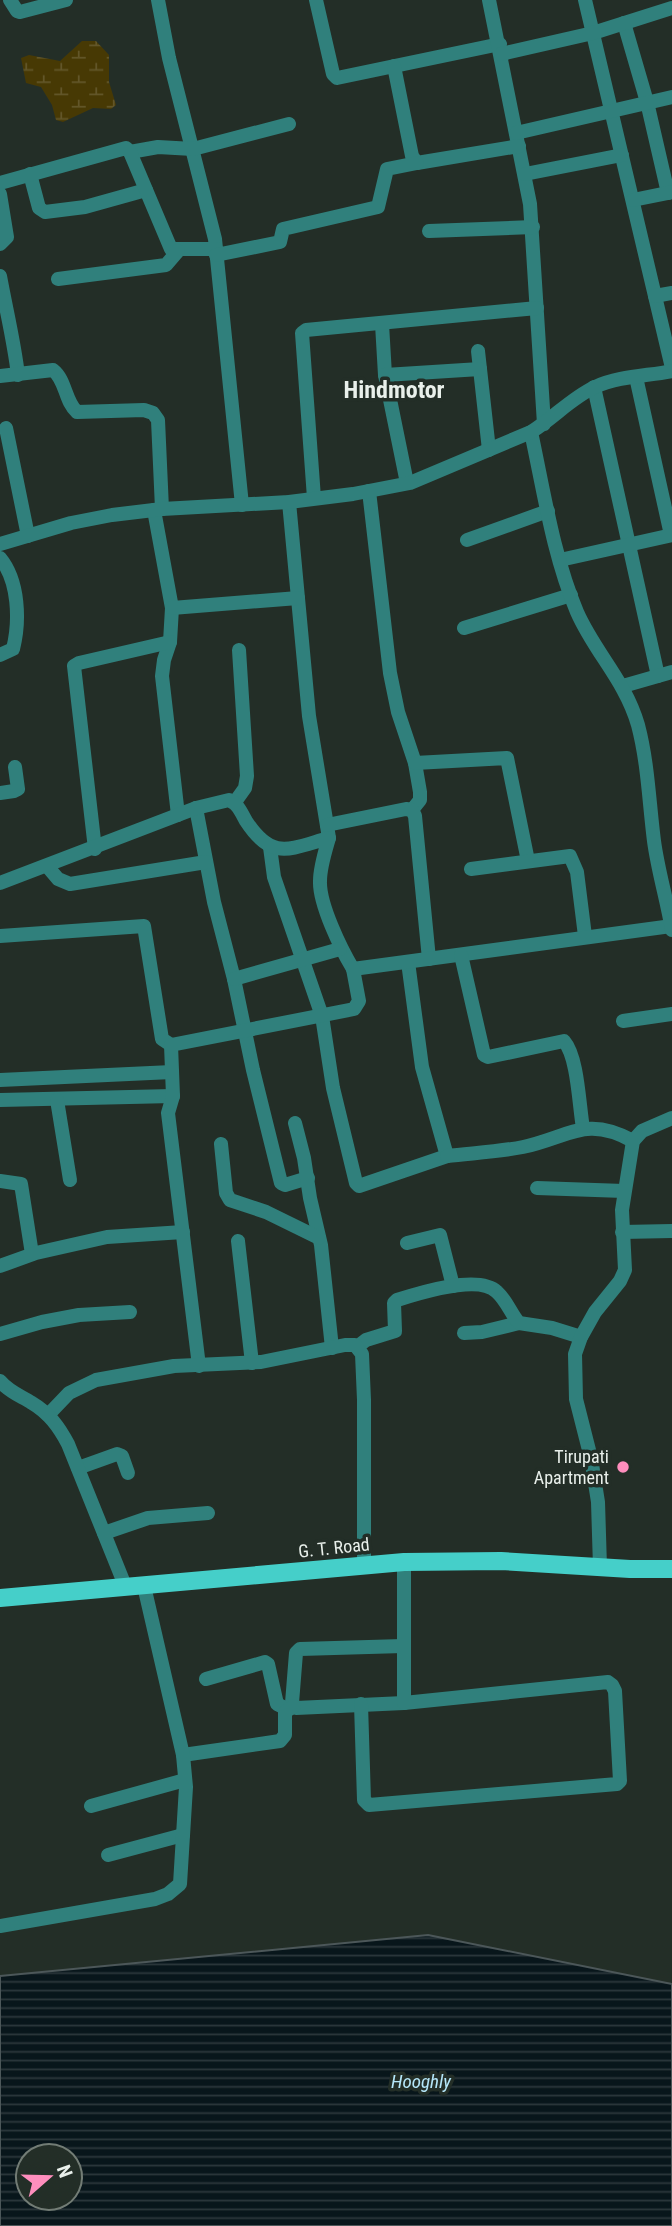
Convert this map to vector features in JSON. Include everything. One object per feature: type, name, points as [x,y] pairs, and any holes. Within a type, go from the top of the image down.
[{"type":"main road","name":"G. T. Road","points":[[0,1598],[404,1562],[501,1561],[672,1569]]},
{"type":"street","points":[[10,0],[20,12],[66,0]]},
{"type":"street","points":[[158,0],[169,58],[216,252],[242,505]]},
{"type":"street","points":[[316,0],[334,77],[338,78],[593,33],[663,6]]},
{"type":"street","points":[[353,969],[585,936],[672,927],[655,850],[638,725],[623,686],[589,635],[570,595],[548,511],[538,428],[533,227],[525,174],[489,0]]},
{"type":"street","points":[[0,544],[91,519],[158,509],[289,502],[407,483],[538,428],[561,408],[594,387],[672,370],[585,0]]},
{"type":"street","points":[[624,23],[670,192],[633,200]]},
{"type":"street","points":[[394,66],[412,156],[417,163]]},
{"type":"street","points":[[0,183],[126,148],[171,249],[216,252],[280,242],[283,229],[379,207],[387,169],[518,139],[611,111],[672,97]]},
{"type":"street","points":[[130,152],[158,147],[192,149],[289,124]]},
{"type":"street","points":[[525,174],[622,155]]},
{"type":"street","points":[[30,174],[39,208],[45,212],[85,207],[146,190]]},
{"type":"street","points":[[0,194],[2,241]]},
{"type":"street","points":[[429,231],[533,227]]},
{"type":"street","points":[[58,279],[166,265],[178,251]]},
{"type":"street","points":[[0,276],[10,332],[15,344],[18,374]]},
{"type":"street","points":[[655,296],[672,293]]},
{"type":"street","points":[[314,498],[302,332],[537,308]]},
{"type":"street","points":[[382,324],[386,375],[407,483]]},
{"type":"street","points":[[478,351],[489,450]]},
{"type":"street","points":[[386,375],[480,369]]},
{"type":"street","points":[[0,376],[46,370],[56,372],[77,412],[144,410],[153,413],[158,420],[158,509],[172,608],[170,642],[162,676],[178,816]]},
{"type":"street","points":[[559,560],[671,535],[636,377]]},
{"type":"street","points":[[594,387],[628,544],[665,674],[623,686]]},
{"type":"street","points":[[6,428],[28,536]]},
{"type":"street","points":[[369,491],[390,673],[398,712],[415,763],[420,797],[412,810]]},
{"type":"street","points":[[0,936],[144,926],[162,1039],[171,1045],[357,1007],[359,998],[353,969],[340,949],[320,888],[328,832],[309,716],[289,502]]},
{"type":"street","points":[[467,540],[548,511]]},
{"type":"street","points":[[0,558],[10,573],[16,602],[13,649],[0,655]]},
{"type":"street","points":[[464,628],[570,595]]},
{"type":"street","points":[[172,608],[298,598]]},
{"type":"street","points":[[95,849],[74,666],[170,642]]},
{"type":"street","points":[[234,802],[245,788],[247,776],[239,650]]},
{"type":"street","points":[[415,763],[507,758],[528,861]]},
{"type":"street","points":[[0,793],[17,790],[15,767]]},
{"type":"street","points":[[0,883],[95,849],[196,808],[225,800],[234,802],[256,835],[270,847],[287,849],[328,832],[406,808],[412,810],[415,816],[429,959]]},
{"type":"street","points":[[196,808],[214,902],[281,1183],[285,1185],[307,1178]]},
{"type":"street","points":[[270,847],[274,877],[322,1016],[333,1088],[358,1186],[447,1156],[523,1147],[583,1128],[613,1131],[633,1141]]},
{"type":"street","points":[[471,869],[568,856],[573,859],[577,872],[585,936]]},
{"type":"street","points":[[47,866],[64,882],[78,884],[206,862]]},
{"type":"street","points":[[234,979],[340,949]]},
{"type":"street","points":[[461,955],[484,1055],[488,1057],[564,1041],[574,1068],[583,1128]]},
{"type":"street","points":[[408,962],[420,1055],[447,1156]]},
{"type":"street","points":[[622,1021],[672,1014]]},
{"type":"street","points":[[171,1045],[173,1096],[168,1113],[199,1366]]},
{"type":"street","points":[[0,1080],[172,1072]]},
{"type":"street","points":[[0,1100],[173,1096]]},
{"type":"street","points":[[57,1100],[70,1180]]},
{"type":"street","points":[[600,1567],[598,1502],[575,1388],[575,1354],[595,1312],[622,1276],[625,1261],[622,1232],[624,1191],[633,1141],[642,1131],[672,1118]]},
{"type":"street","points":[[295,1123],[319,1238],[332,1348]]},
{"type":"street","points":[[220,1144],[226,1192],[230,1200],[266,1212],[319,1238]]},
{"type":"street","points":[[0,1181],[22,1184],[32,1254]]},
{"type":"street","points":[[537,1188],[624,1191]]},
{"type":"street","points":[[622,1232],[672,1231]]},
{"type":"street","points":[[0,1266],[32,1254],[107,1237],[183,1232]]},
{"type":"street","points":[[407,1243],[440,1236],[453,1286]]},
{"type":"street","points":[[238,1241],[252,1363]]},
{"type":"street","points":[[357,1347],[366,1340],[395,1331],[394,1303],[397,1300],[453,1286],[477,1284],[491,1287],[505,1301],[519,1323]]},
{"type":"street","points":[[0,1334],[79,1315],[130,1312]]},
{"type":"street","points":[[464,1333],[482,1332],[519,1323],[552,1328],[581,1337]]},
{"type":"street","points":[[48,1415],[69,1393],[96,1380],[174,1367],[252,1363],[345,1345],[357,1347],[362,1354],[364,1400],[364,1566]]},
{"type":"street","points":[[0,1926],[155,1899],[175,1890],[182,1878],[185,1780],[183,1755],[135,1587],[104,1533],[68,1444],[56,1423],[48,1415],[2,1388]]},
{"type":"street","points":[[78,1468],[117,1454],[122,1456],[128,1473]]},
{"type":"street","points":[[104,1533],[148,1518],[208,1513]]},
{"type":"street","points":[[404,1562],[404,1703]]},
{"type":"street","points":[[183,1755],[280,1741],[285,1735],[285,1712],[292,1703],[297,1651],[403,1646]]},
{"type":"street","points":[[206,1679],[265,1662],[268,1664],[277,1704],[290,1708],[361,1704],[404,1703],[608,1682],[615,1691],[620,1781],[617,1784],[369,1805],[364,1800],[361,1704]]},
{"type":"street","points":[[91,1806],[185,1780]]},
{"type":"street","points":[[108,1855],[183,1835]]},
{"type":"green space","points":[[82,41],[96,41],[109,55],[109,82],[116,105],[111,109],[93,108],[63,122],[56,120],[52,105],[41,87],[26,83],[21,58],[29,55],[60,61]]},
{"type":"water","name":"Hooghly","points":[[428,1935],[672,1984],[672,2226],[0,2226],[0,1976]]},
{"type":"place","name":"Tirupati Apartment","points":[[623,1467]]},
{"type":"district","name":"Hindmotor","points":[[394,390]]}]
